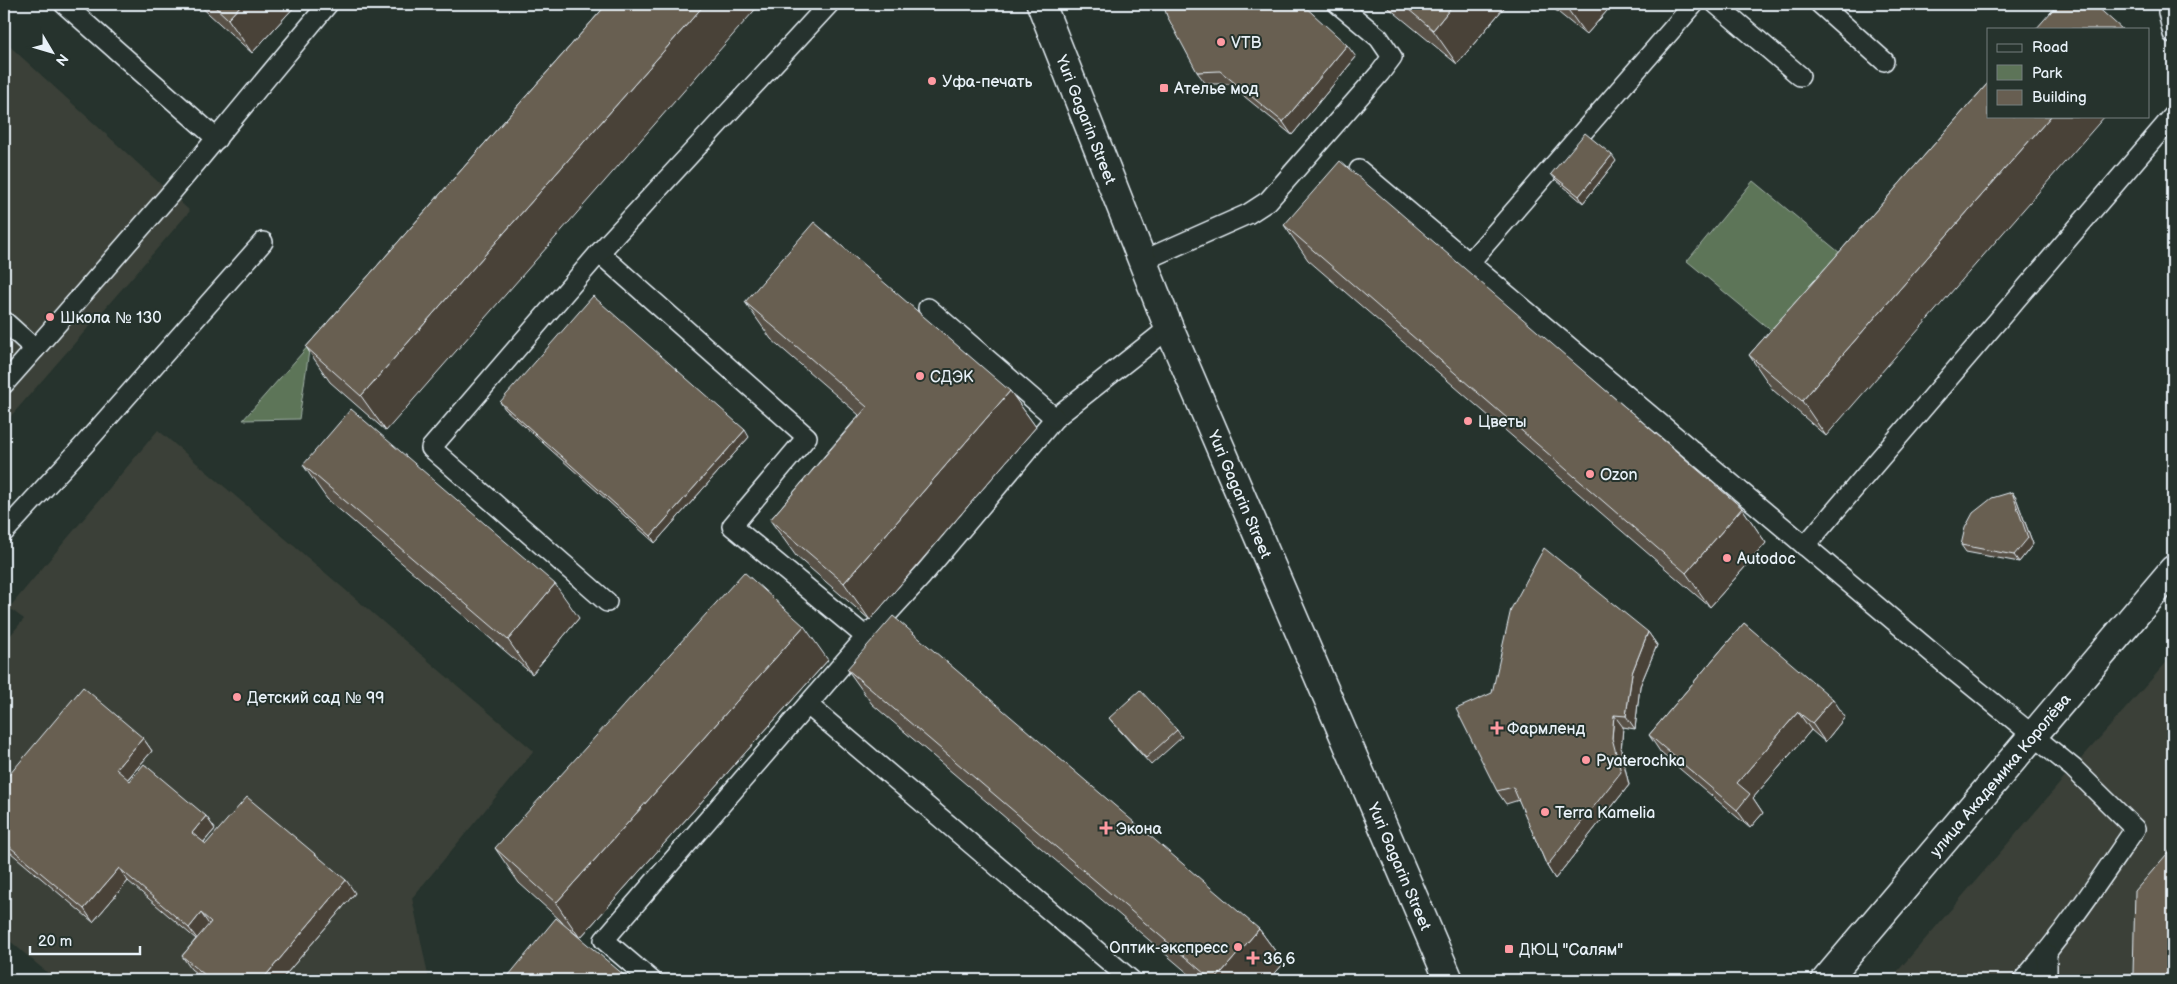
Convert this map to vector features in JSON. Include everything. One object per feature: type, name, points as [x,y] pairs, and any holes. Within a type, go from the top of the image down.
[{"type":"main road","name":"Yuri Gagarin Street","points":[[1041,4],[1168,328],[1449,980]]},
{"type":"main road","name":"улица Академика Королёва","points":[[1826,980],[2173,570]]},
{"type":"lane","points":[[64,4],[217,138]]},
{"type":"lane","points":[[4,384],[217,138],[328,4]]},
{"type":"lane","points":[[607,602],[431,448],[599,253],[829,4]]},
{"type":"lane","points":[[1142,261],[1248,214],[1268,201],[1380,73],[1392,57],[1380,38],[1338,4]]},
{"type":"lane","points":[[1469,263],[1694,4]]},
{"type":"lane","points":[[1716,4],[1800,76]]},
{"type":"lane","points":[[1820,4],[1884,61]]},
{"type":"lane","points":[[2173,6],[2168,12],[2173,34]]},
{"type":"lane","points":[[1805,546],[2173,116]]},
{"type":"lane","points":[[1359,170],[1805,546],[2074,768],[2135,829],[2076,914],[2046,954],[2023,980]]},
{"type":"lane","points":[[4,532],[83,446],[263,242]]},
{"type":"lane","points":[[599,253],[807,437],[732,526],[866,637]]},
{"type":"lane","points":[[928,308],[1055,418]]},
{"type":"lane","points":[[4,321],[34,349]]},
{"type":"lane","points":[[651,980],[604,940],[866,637],[922,576],[1055,418],[1168,328]]},
{"type":"lane","points":[[808,705],[1131,980]]},
{"type":"lane","points":[[2046,954],[2047,980]]},
{"type":"shaded area","name":"Школа № 130","points":[[4,41],[190,211],[4,424]]},
{"type":"shaded area","name":"Детский сад № 99","points":[[158,430],[534,751],[412,898],[429,980],[56,980],[4,936],[4,643],[24,619],[9,608]]},
{"type":"shaded area","points":[[2173,655],[2173,980],[1890,980],[2073,768]]},
{"type":"green space","points":[[1753,181],[1840,253],[1774,333],[1687,261]]},
{"type":"green space","points":[[310,344],[299,419],[243,420]]},
{"type":"building","points":[[212,4],[242,4],[228,19]]},
{"type":"building","points":[[607,4],[705,4],[361,396],[306,347]]},
{"type":"building","points":[[1163,4],[1302,4],[1347,45],[1283,122],[1220,71],[1197,72],[1167,16]]},
{"type":"building","points":[[1402,4],[1454,4],[1433,30]]},
{"type":"building","points":[[2058,4],[2094,4],[2121,28],[2037,28]]},
{"type":"building","points":[[1987,84],[1987,118],[2049,118],[1802,401],[1749,355]]},
{"type":"building","points":[[1585,133],[1612,155],[1579,196],[1551,174]]},
{"type":"building","points":[[1340,161],[1742,508],[1686,573],[1284,225]]},
{"type":"building","points":[[814,222],[1010,391],[844,583],[770,520],[867,407],[745,302]]},
{"type":"building","points":[[593,296],[745,430],[651,536],[500,402]]},
{"type":"building","points":[[351,409],[555,584],[508,640],[303,465]]},
{"type":"building","points":[[2012,492],[2028,538],[2014,555],[1961,545],[1965,528],[1973,513],[1992,498]]},
{"type":"building","points":[[1544,548],[1648,632],[1632,673],[1626,716],[1614,715],[1612,738],[1621,772],[1547,866],[1513,787],[1497,791],[1456,709],[1492,693],[1511,609]]},
{"type":"building","points":[[744,572],[804,626],[556,903],[495,848]]},
{"type":"building","points":[[893,616],[1259,929],[1215,980],[1212,980],[847,669]]},
{"type":"building","points":[[1744,623],[1833,699],[1812,723],[1798,712],[1737,783],[1750,794],[1737,810],[1649,735]]},
{"type":"building","points":[[83,687],[143,738],[116,769],[130,781],[144,764],[206,816],[192,833],[206,844],[247,797],[346,880],[262,980],[211,980],[182,956],[211,922],[201,913],[189,928],[119,868],[84,909],[4,842],[4,781]]},
{"type":"building","points":[[1140,690],[1177,730],[1146,758],[1109,718]]},
{"type":"building","points":[[2173,847],[2173,980],[2071,980],[2071,974],[2133,974],[2135,891]]},
{"type":"building","points":[[556,918],[630,980],[515,980],[509,975]]},
{"type":"place","name":"VTB","points":[[1221,42]]},
{"type":"place","name":"Уфа-печать","points":[[932,81]]},
{"type":"place","name":"Ателье мод","points":[[1164,88]]},
{"type":"place","name":"Школа № 130","points":[[50,317]]},
{"type":"place","name":"СДЭК","points":[[920,376]]},
{"type":"place","name":"Цветы","points":[[1468,421]]},
{"type":"place","name":"Ozon","points":[[1590,474]]},
{"type":"place","name":"Autodoc","points":[[1727,558]]},
{"type":"place","name":"Детский сад № 99","points":[[237,697]]},
{"type":"place","name":"Фармленд","points":[[1497,728]]},
{"type":"place","name":"Pyaterochka","points":[[1586,760]]},
{"type":"place","name":"Terra Kamelia","points":[[1545,812]]},
{"type":"place","name":"Экона","points":[[1106,828]]},
{"type":"place","name":"Оптик-экспресс","points":[[1238,947]]},
{"type":"place","name":"ДЮЦ \"Салям\"","points":[[1509,949]]},
{"type":"place","name":"36,6","points":[[1253,958]]}]
